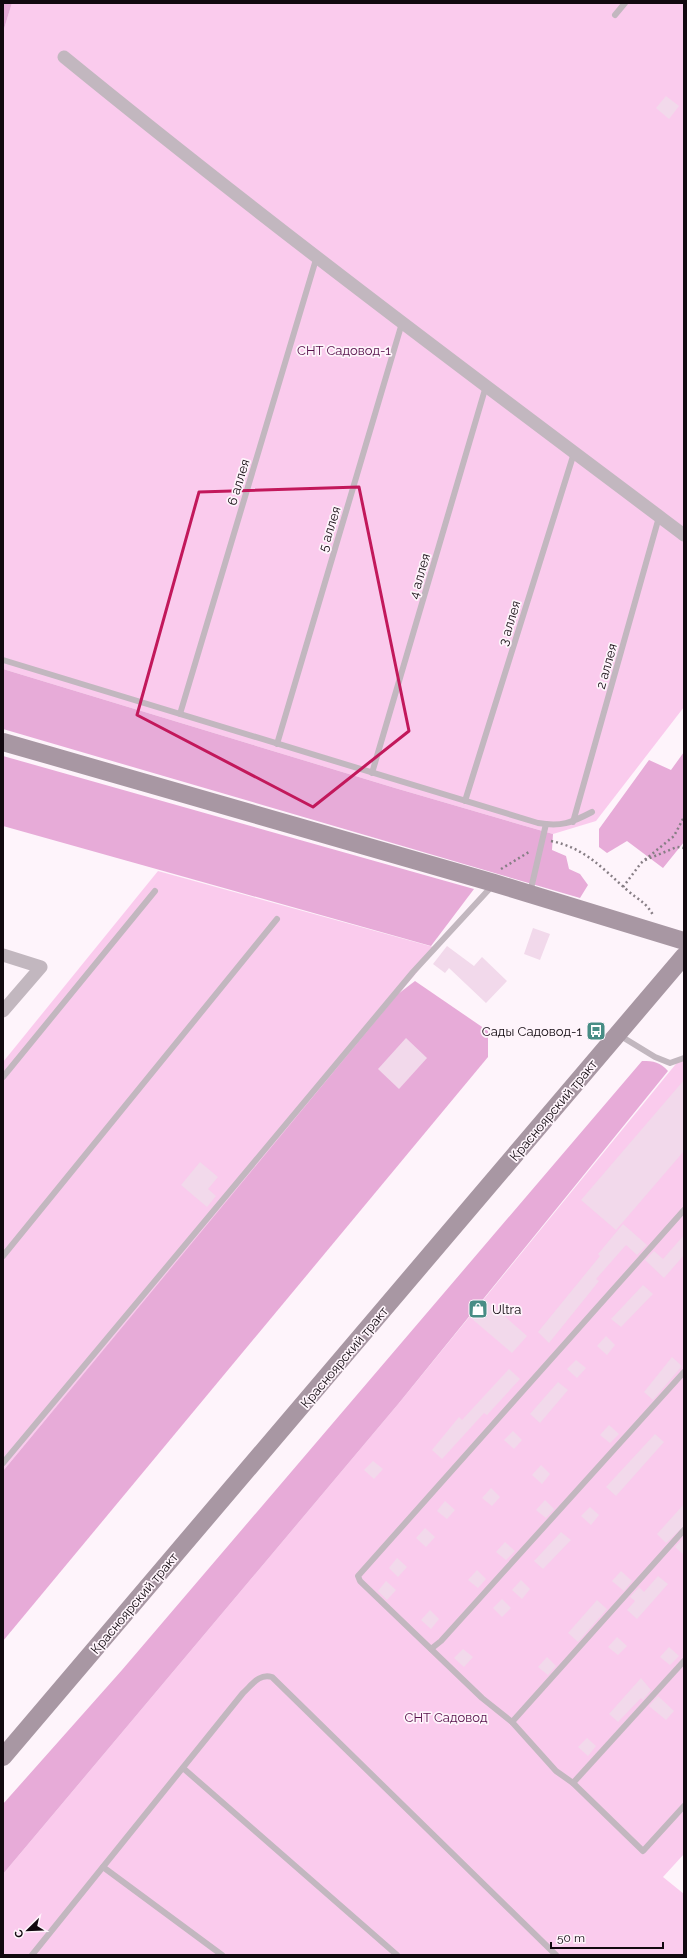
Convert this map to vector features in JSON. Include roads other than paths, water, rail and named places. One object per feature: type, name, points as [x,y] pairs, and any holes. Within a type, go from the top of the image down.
[{"type":"main road","points":[[3,742],[486,881],[684,941]]},
{"type":"main road","name":"Красноярский тракт","points":[[3,1757],[684,956]]},
{"type":"street","points":[[64,57],[144,122],[317,256],[574,453],[684,535]]},
{"type":"street","points":[[3,955],[41,967],[3,1011]]},
{"type":"lane","points":[[616,15],[625,3]]},
{"type":"lane","name":"6 аллея","points":[[180,714],[317,256]]},
{"type":"lane","name":"5 аллея","points":[[277,744],[402,321]]},
{"type":"lane","name":"4 аллея","points":[[372,772],[486,386]]},
{"type":"lane","name":"3 аллея","points":[[465,801],[574,453]]},
{"type":"lane","name":"2 аллея","points":[[573,822],[659,517]]},
{"type":"lane","points":[[3,660],[465,801],[546,824],[555,826],[573,822],[592,812]]},
{"type":"lane","points":[[530,895],[546,824]]},
{"type":"lane","points":[[3,1463],[413,972],[486,881]]},
{"type":"lane","points":[[3,1077],[155,891]]},
{"type":"lane","points":[[3,1256],[277,919]]},
{"type":"lane","points":[[618,1034],[655,1057],[670,1063],[684,1058]]},
{"type":"lane","points":[[684,1210],[358,1576],[360,1581],[482,1698],[512,1722],[556,1771],[573,1783],[643,1851],[684,1806]]},
{"type":"lane","points":[[431,1649],[441,1641],[684,1372]]},
{"type":"lane","points":[[512,1722],[684,1530]]},
{"type":"lane","points":[[573,1783],[684,1661]]},
{"type":"lane","points":[[32,1955],[243,1693],[261,1676],[265,1675],[272,1677],[556,1955]]},
{"type":"lane","points":[[183,1768],[396,1955]]},
{"type":"lane","points":[[103,1867],[222,1955]]},
{"type":"place","name":"Сады Садовод-1","points":[[596,1031]]},
{"type":"place","name":"Ultra","points":[[478,1309]]},
{"type":"park label","name":"СНТ Садовод-1","points":[[344,350]]},
{"type":"park label","name":"СНТ Садовод","points":[[446,1717]]}]
